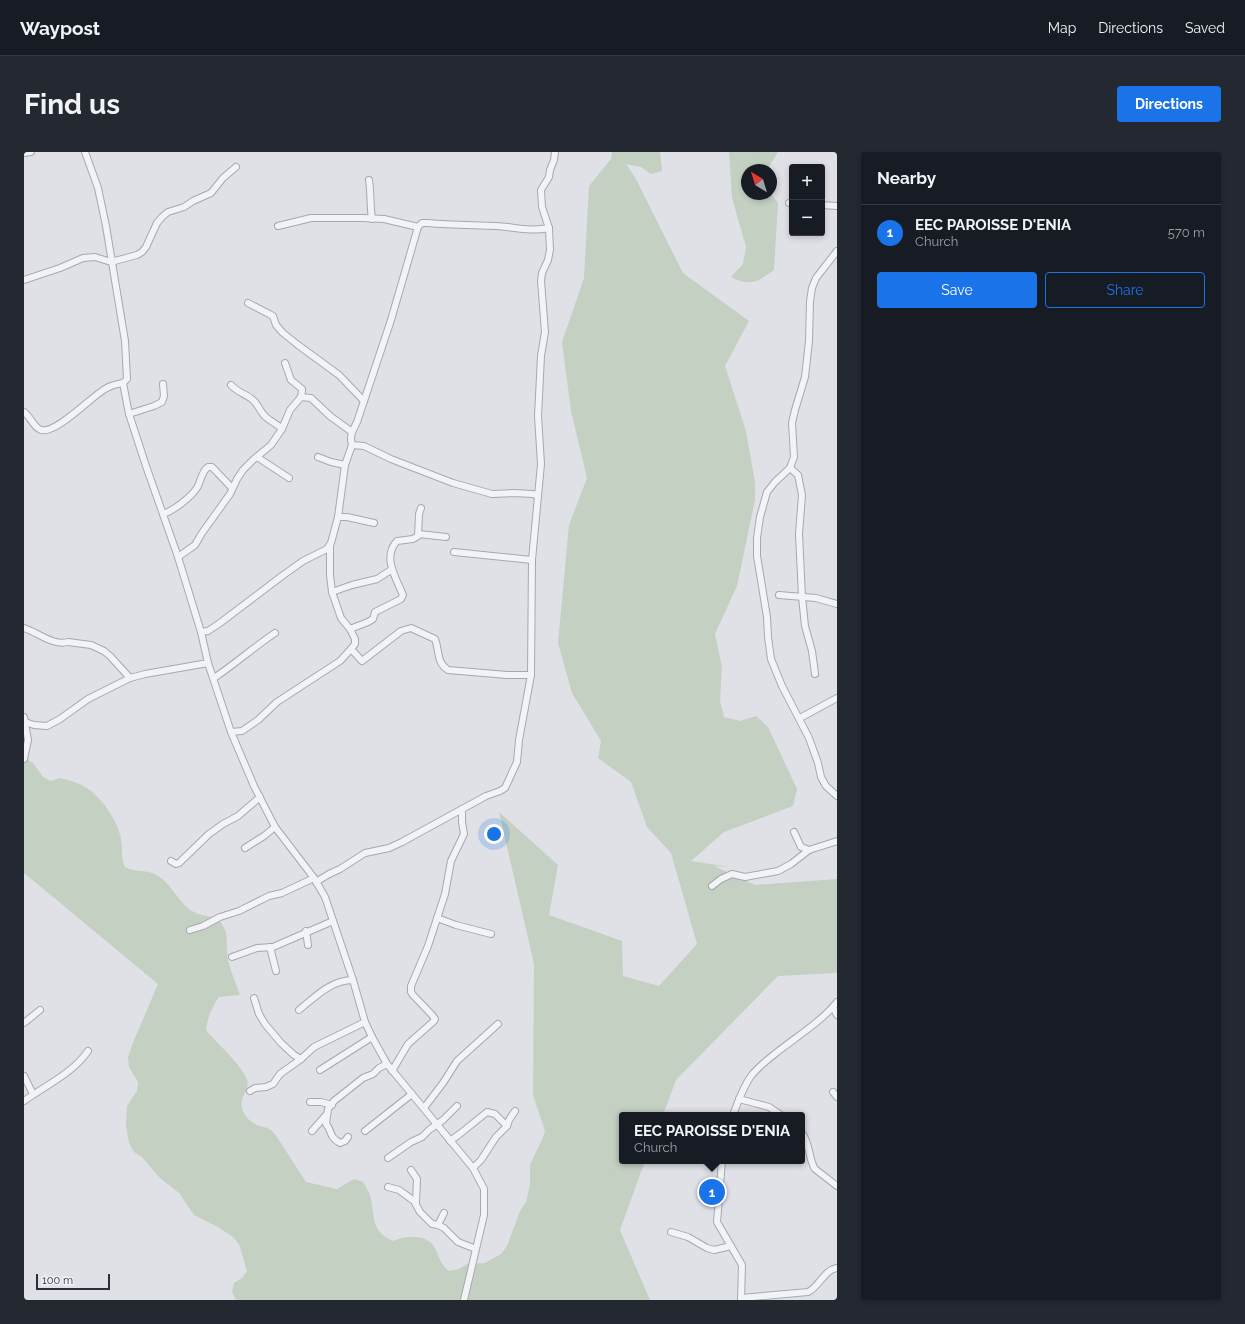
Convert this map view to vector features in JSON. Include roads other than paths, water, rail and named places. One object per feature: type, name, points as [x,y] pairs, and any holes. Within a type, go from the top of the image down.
[{"type":"street","points":[[24,153],[31,152]]},
{"type":"street","points":[[24,412],[38,429],[48,430],[60,424],[106,388],[123,383],[127,379],[126,341],[111,262],[106,226],[98,188],[85,152]]},
{"type":"street","points":[[190,930],[203,926],[220,917],[239,911],[269,896],[282,893],[340,870],[365,853],[389,848],[486,796],[500,791],[509,782],[517,762],[519,740],[531,675],[532,560],[541,464],[538,416],[541,356],[545,332],[541,281],[542,273],[548,260],[550,250],[549,228],[542,207],[542,190],[549,177],[555,152]]},
{"type":"street","points":[[24,280],[60,268],[83,258],[95,257],[111,262],[137,255],[142,252],[152,236],[157,223],[162,217],[168,212],[184,207],[211,193],[223,178],[236,167]]},
{"type":"street","points":[[369,180],[372,219]]},
{"type":"street","points":[[825,204],[837,206]]},
{"type":"street","points":[[278,226],[311,218],[363,218],[390,220],[418,227]]},
{"type":"street","points":[[201,632],[208,631],[220,623],[303,561],[328,550],[338,517],[345,465],[352,445],[352,432],[391,320],[418,227],[422,224],[428,223],[462,226],[498,226],[534,230],[549,228]]},
{"type":"street","points":[[837,251],[816,278],[812,288],[806,370],[792,423],[794,457],[790,468],[767,492],[756,538],[757,556],[767,617],[771,659],[782,686],[800,718],[818,763],[821,777],[826,786],[837,796]]},
{"type":"street","points":[[248,303],[273,316],[276,325],[283,333],[298,346],[339,374],[364,401]]},
{"type":"street","points":[[178,557],[195,545],[230,494],[243,470],[271,445],[282,429],[290,410],[301,397],[302,389],[291,380],[285,363]]},
{"type":"street","points":[[123,383],[129,414],[178,557],[201,632],[208,663],[231,732],[260,798],[275,827],[315,880],[325,897],[353,980],[365,1022],[387,1064],[474,1168],[484,1189],[484,1215],[464,1300]]},
{"type":"street","points":[[129,414],[162,402],[164,396],[163,384]]},
{"type":"street","points":[[231,385],[253,400],[266,418],[277,423],[282,429]]},
{"type":"street","points":[[301,397],[311,398],[330,416],[352,432]]},
{"type":"street","points":[[352,445],[364,446],[391,459],[453,483],[492,494],[514,493],[538,495]]},
{"type":"street","points":[[257,457],[289,478]]},
{"type":"street","points":[[318,457],[345,465]]},
{"type":"street","points":[[162,514],[175,508],[197,489],[205,469],[208,466],[212,467],[232,488]]},
{"type":"street","points":[[790,468],[798,475],[802,495],[799,534],[802,597],[805,626],[812,651],[815,674]]},
{"type":"street","points":[[419,534],[419,514],[421,508]]},
{"type":"street","points":[[338,517],[347,517],[374,523]]},
{"type":"street","points":[[350,629],[373,619],[375,612],[401,598],[403,594],[391,570],[392,545],[397,541],[412,539],[419,534],[446,537]]},
{"type":"street","points":[[231,732],[242,731],[258,720],[277,702],[340,661],[355,644],[355,639],[350,629],[341,618],[332,592],[330,575],[331,543]]},
{"type":"street","points":[[454,552],[532,560]]},
{"type":"street","points":[[332,592],[376,579],[391,570]]},
{"type":"street","points":[[779,595],[816,598],[837,604]]},
{"type":"street","points":[[24,628],[47,639],[64,643],[68,642],[92,645],[110,656],[130,678]]},
{"type":"street","points":[[351,649],[362,661],[401,631],[411,628],[435,639],[439,661],[442,666],[448,670],[507,675],[531,675]]},
{"type":"street","points":[[214,678],[230,668],[253,648],[275,633]]},
{"type":"street","points":[[25,719],[34,725],[47,726],[60,719],[88,699],[130,678],[208,663]]},
{"type":"street","points":[[800,718],[837,698]]},
{"type":"street","points":[[24,759],[28,740],[25,719]]},
{"type":"street","points":[[171,861],[176,864],[179,863],[209,834],[222,824],[238,816],[260,798]]},
{"type":"street","points":[[392,1071],[408,1044],[434,1021],[434,1017],[411,992],[411,986],[428,946],[445,894],[451,861],[464,834],[462,809]]},
{"type":"street","points":[[244,848],[264,836],[275,827]]},
{"type":"street","points":[[794,832],[801,846],[809,850]]},
{"type":"street","points":[[712,886],[721,879],[732,874],[745,877],[778,871],[791,864],[809,850],[837,841]]},
{"type":"street","points":[[437,918],[456,925],[491,934]]},
{"type":"street","points":[[232,957],[256,948],[273,947],[333,920]]},
{"type":"street","points":[[306,931],[308,945]]},
{"type":"street","points":[[270,946],[276,971]]},
{"type":"street","points":[[299,1010],[330,986],[353,980]]},
{"type":"street","points":[[254,998],[259,1014],[265,1024],[281,1043],[294,1055],[301,1059]]},
{"type":"street","points":[[734,1112],[750,1077],[759,1067],[837,1002]]},
{"type":"street","points":[[832,1007],[837,1015]]},
{"type":"street","points":[[24,1023],[40,1010]]},
{"type":"street","points":[[250,1091],[255,1088],[266,1087],[273,1084],[280,1074],[301,1059],[314,1047],[365,1022]]},
{"type":"street","points":[[424,1108],[457,1061],[498,1024]]},
{"type":"street","points":[[320,1070],[372,1037]]},
{"type":"street","points":[[24,1100],[69,1071],[88,1051]]},
{"type":"street","points":[[348,1137],[345,1141],[340,1143],[330,1134],[330,1128],[326,1124],[328,1109],[347,1090],[363,1078],[373,1074],[379,1068],[387,1064]]},
{"type":"street","points":[[24,1076],[33,1094]]},
{"type":"street","points":[[365,1131],[412,1094]]},
{"type":"street","points":[[739,1099],[769,1107],[776,1112]]},
{"type":"street","points":[[310,1102],[321,1102],[332,1105]]},
{"type":"street","points":[[388,1158],[404,1146],[422,1137],[457,1106]]},
{"type":"street","points":[[474,1168],[496,1137],[507,1126],[515,1111]]},
{"type":"street","points":[[450,1141],[487,1112],[495,1114],[507,1126]]},
{"type":"street","points":[[312,1131],[327,1114]]},
{"type":"street","points":[[805,1138],[812,1165],[837,1186]]},
{"type":"street","points":[[722,1164],[717,1222],[742,1265],[741,1299],[808,1292],[812,1290],[830,1271],[837,1268]]},
{"type":"street","points":[[411,1170],[417,1179],[416,1203],[420,1212],[432,1224],[444,1228],[458,1242],[476,1249]]},
{"type":"street","points":[[388,1188],[399,1190],[416,1203]]},
{"type":"street","points":[[438,1225],[444,1213]]},
{"type":"street","points":[[671,1232],[688,1237],[707,1248],[714,1250],[731,1246]]},
{"type":"place","name":"EEC PAROISSE D'ENIA","points":[[712,1192]]}]
